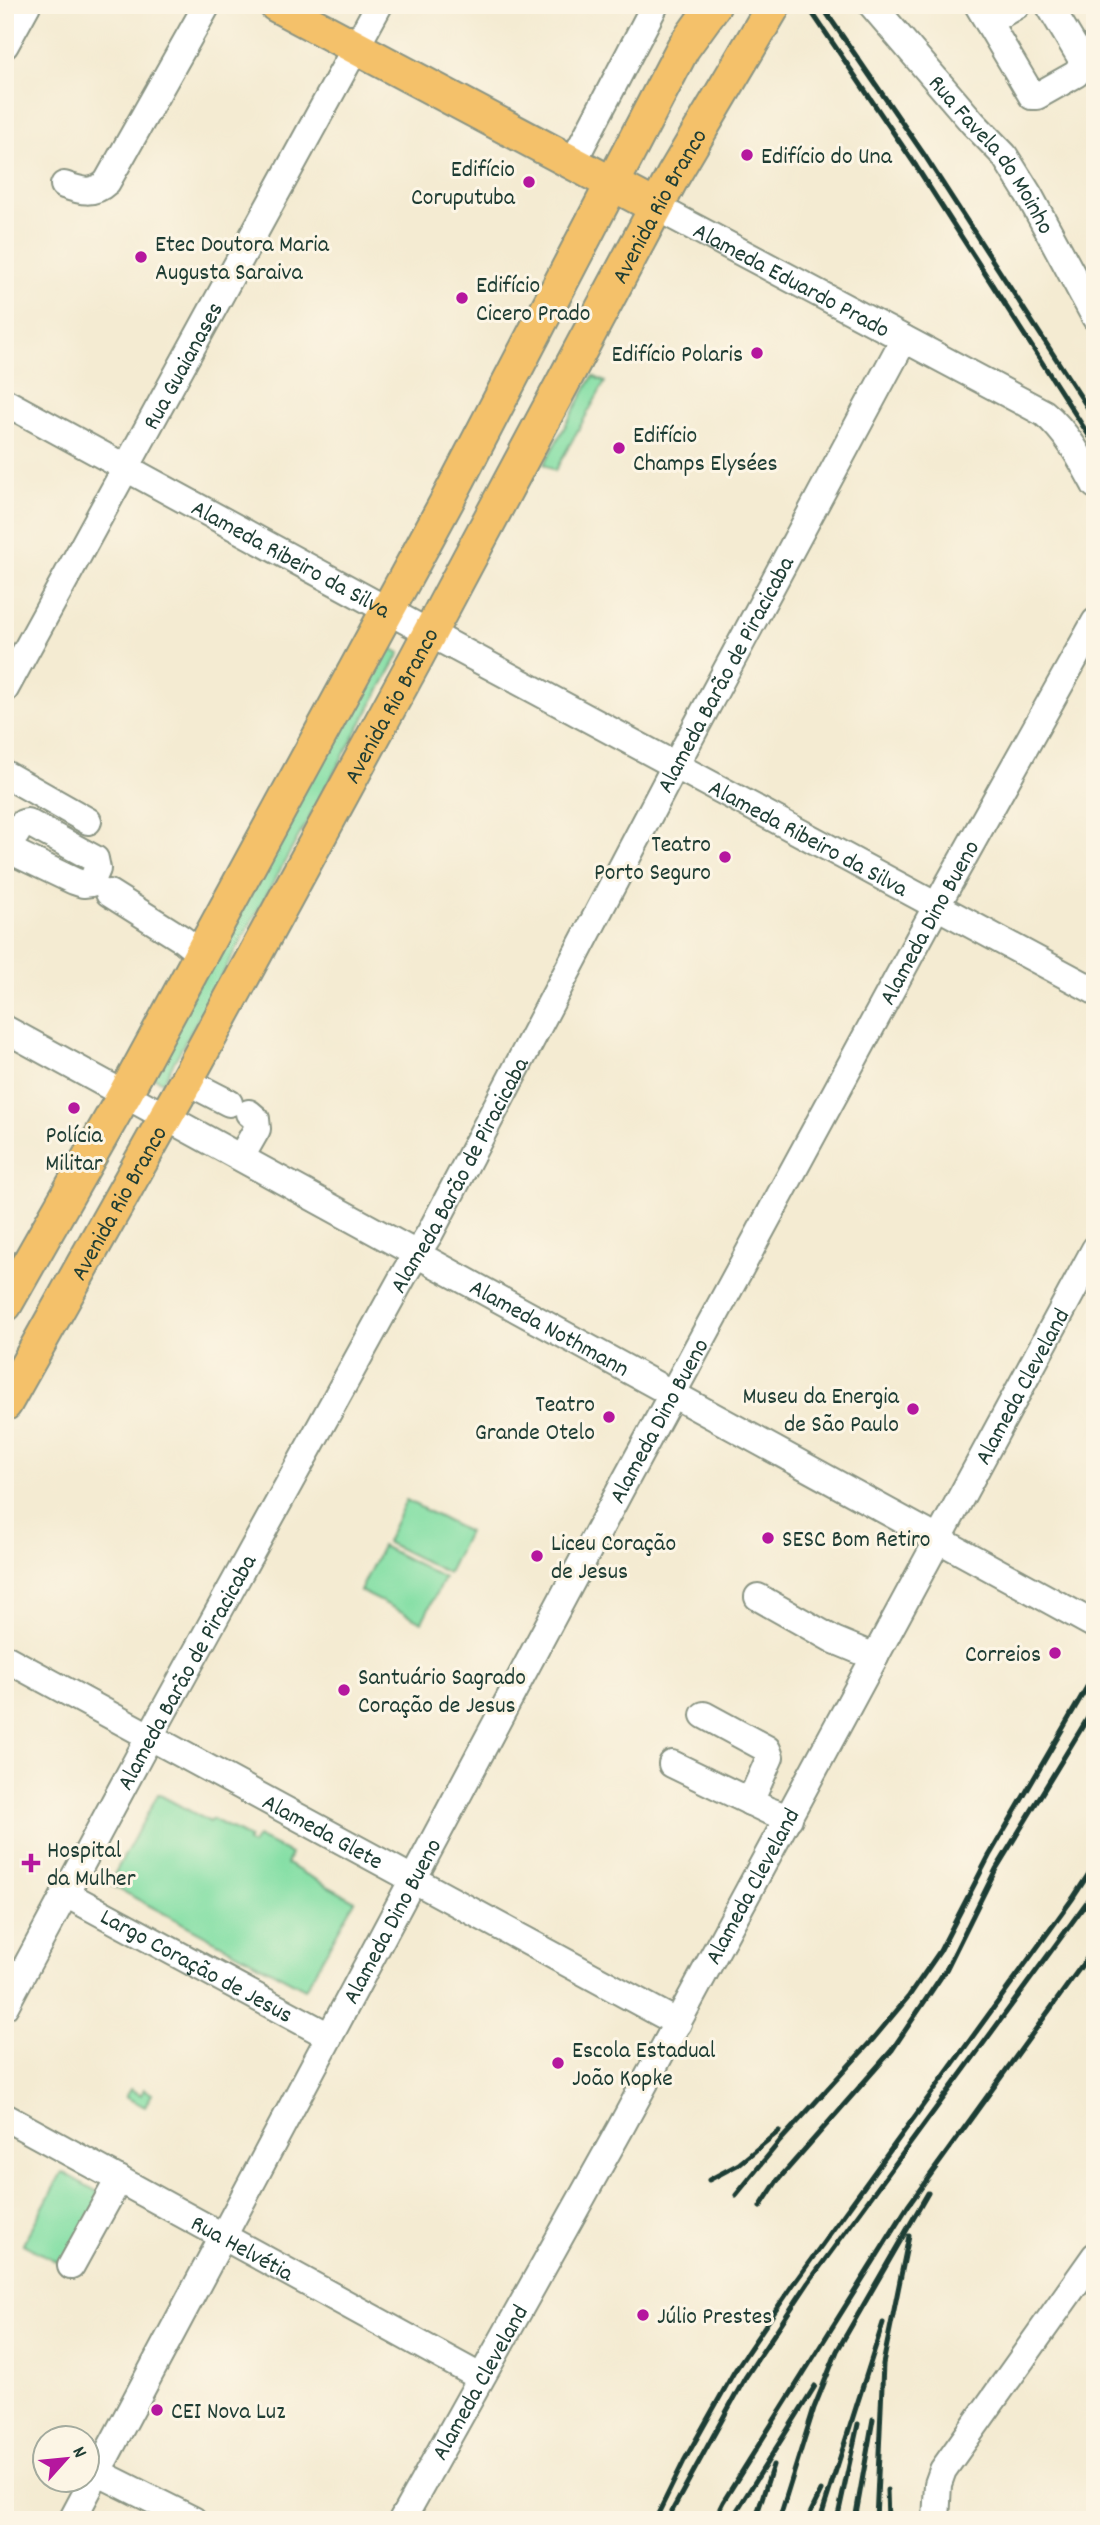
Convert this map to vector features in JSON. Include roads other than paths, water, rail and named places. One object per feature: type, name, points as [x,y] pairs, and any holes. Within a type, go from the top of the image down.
[{"type":"main road","name":"Alameda Eduardo Prado","points":[[276,5],[656,206]]},
{"type":"main road","name":"Avenida Rio Branco","points":[[5,1305],[125,1094],[447,501],[683,48],[714,5]]},
{"type":"main road","name":"Avenida Rio Branco","points":[[5,1404],[186,1080],[429,633],[656,206],[774,5]]},
{"type":"street","points":[[5,45],[27,5]]},
{"type":"street","points":[[64,185],[94,191],[107,182],[207,5]]},
{"type":"street","name":"Rua Guaianases","points":[[5,690],[379,5]]},
{"type":"street","points":[[573,162],[655,5]]},
{"type":"street","name":"Rua Favela do Moinho","points":[[872,5],[973,123],[1004,155],[1029,195],[1095,317]]},
{"type":"street","points":[[1017,5],[983,14],[1029,93],[1037,96],[1076,74],[1081,67],[1081,58],[1049,5]]},
{"type":"street","name":"Alameda Eduardo Prado","points":[[656,206],[1044,413],[1054,421],[1076,451],[1095,485]]},
{"type":"street","name":"Alameda Barão de Piracicaba","points":[[5,2006],[150,1736],[416,1254],[904,339]]},
{"type":"street","name":"Alameda Ribeiro da Silva","points":[[5,402],[1095,991]]},
{"type":"street","name":"Alameda Dino Bueno","points":[[102,2463],[672,1395],[937,906],[1095,622]]},
{"type":"street","points":[[5,774],[88,821]]},
{"type":"street","points":[[108,893],[183,939],[201,954]]},
{"type":"street","name":"Alameda Nothmann","points":[[5,1029],[1095,1625]]},
{"type":"street","points":[[186,1080],[256,1119],[257,1129],[242,1157]]},
{"type":"street","name":"Alameda Cleveland","points":[[402,2520],[678,2023],[1095,1249]]},
{"type":"street","points":[[758,1597],[834,1640],[875,1657]]},
{"type":"street","name":"Alameda Glete","points":[[5,1658],[678,2023]]},
{"type":"street","points":[[704,1715],[767,1749],[770,1757],[750,1802]]},
{"type":"street","points":[[672,1764],[789,1818]]},
{"type":"street","name":"Largo Coração de Jesus","points":[[66,1894],[329,2036]]},
{"type":"street","name":"Rua Helvétia","points":[[5,2117],[480,2377]]},
{"type":"street","points":[[71,2266],[120,2179]]},
{"type":"street","points":[[936,2520],[938,2484],[943,2470],[1095,2256]]},
{"type":"street","points":[[102,2474],[193,2520]]},
{"type":"street","name":"Alameda Dino Bueno","points":[[72,2520],[86,2494]]},
{"type":"railway","points":[[807,5],[916,166],[1095,445]]},
{"type":"railway","points":[[821,5],[925,156],[1095,419]]},
{"type":"railway","points":[[736,2195],[780,2141],[874,2038],[909,1996],[940,1951],[989,1856],[1095,1673]]},
{"type":"railway","points":[[760,2207],[777,2181],[892,2050],[947,1968],[996,1869],[1095,1706]]},
{"type":"railway","points":[[655,2520],[684,2461],[734,2372],[792,2286],[1095,1864]]},
{"type":"railway","points":[[667,2520],[745,2378],[808,2283],[1095,1891]]},
{"type":"railway","points":[[714,2520],[908,2206],[1095,1947]]},
{"type":"railway","points":[[709,2180],[739,2164],[779,2131]]},
{"type":"railway","points":[[779,2520],[814,2408],[837,2351],[928,2193]]},
{"type":"railway","points":[[876,2520],[883,2364],[909,2236]]},
{"type":"railway","points":[[820,2520],[883,2323]]},
{"type":"railway","points":[[731,2520],[815,2386]]},
{"type":"railway","points":[[855,2520],[873,2419]]},
{"type":"railway","points":[[837,2520],[858,2424]]},
{"type":"railway","points":[[755,2520],[773,2465]]},
{"type":"railway","points":[[887,2490],[888,2520]]},
{"type":"railway","points":[[807,2520],[821,2491]]},
{"type":"place","name":"Edifício do Una","points":[[747,155]]},
{"type":"place","name":"Edifício Coruputuba","points":[[529,182]]},
{"type":"place","name":"Etec Doutora Maria Augusta Saraiva","points":[[141,257]]},
{"type":"place","name":"Edifício Cicero Prado","points":[[462,298]]},
{"type":"place","name":"Edifício Polaris","points":[[757,353]]},
{"type":"place","name":"Edifício Champs Elysées","points":[[619,448]]},
{"type":"place","name":"Teatro Porto Seguro","points":[[725,857]]},
{"type":"place","name":"Polícia Militar","points":[[74,1108]]},
{"type":"place","name":"Museu da Energia de São Paulo","points":[[913,1409]]},
{"type":"place","name":"Teatro Grande Otelo","points":[[609,1417]]},
{"type":"place","name":"SESC Bom Retiro","points":[[768,1538]]},
{"type":"place","name":"Liceu Coração de Jesus","points":[[537,1556]]},
{"type":"place","name":"Correios","points":[[1055,1653]]},
{"type":"place","name":"Santuário Sagrado Coração de Jesus","points":[[344,1690]]},
{"type":"place","name":"Hospital da Mulher","points":[[31,1863]]},
{"type":"place","name":"Escola Estadual João Kopke","points":[[558,2063]]},
{"type":"place","name":"Júlio Prestes","points":[[643,2315]]},
{"type":"place","name":"CEI Nova Luz","points":[[157,2410]]}]
